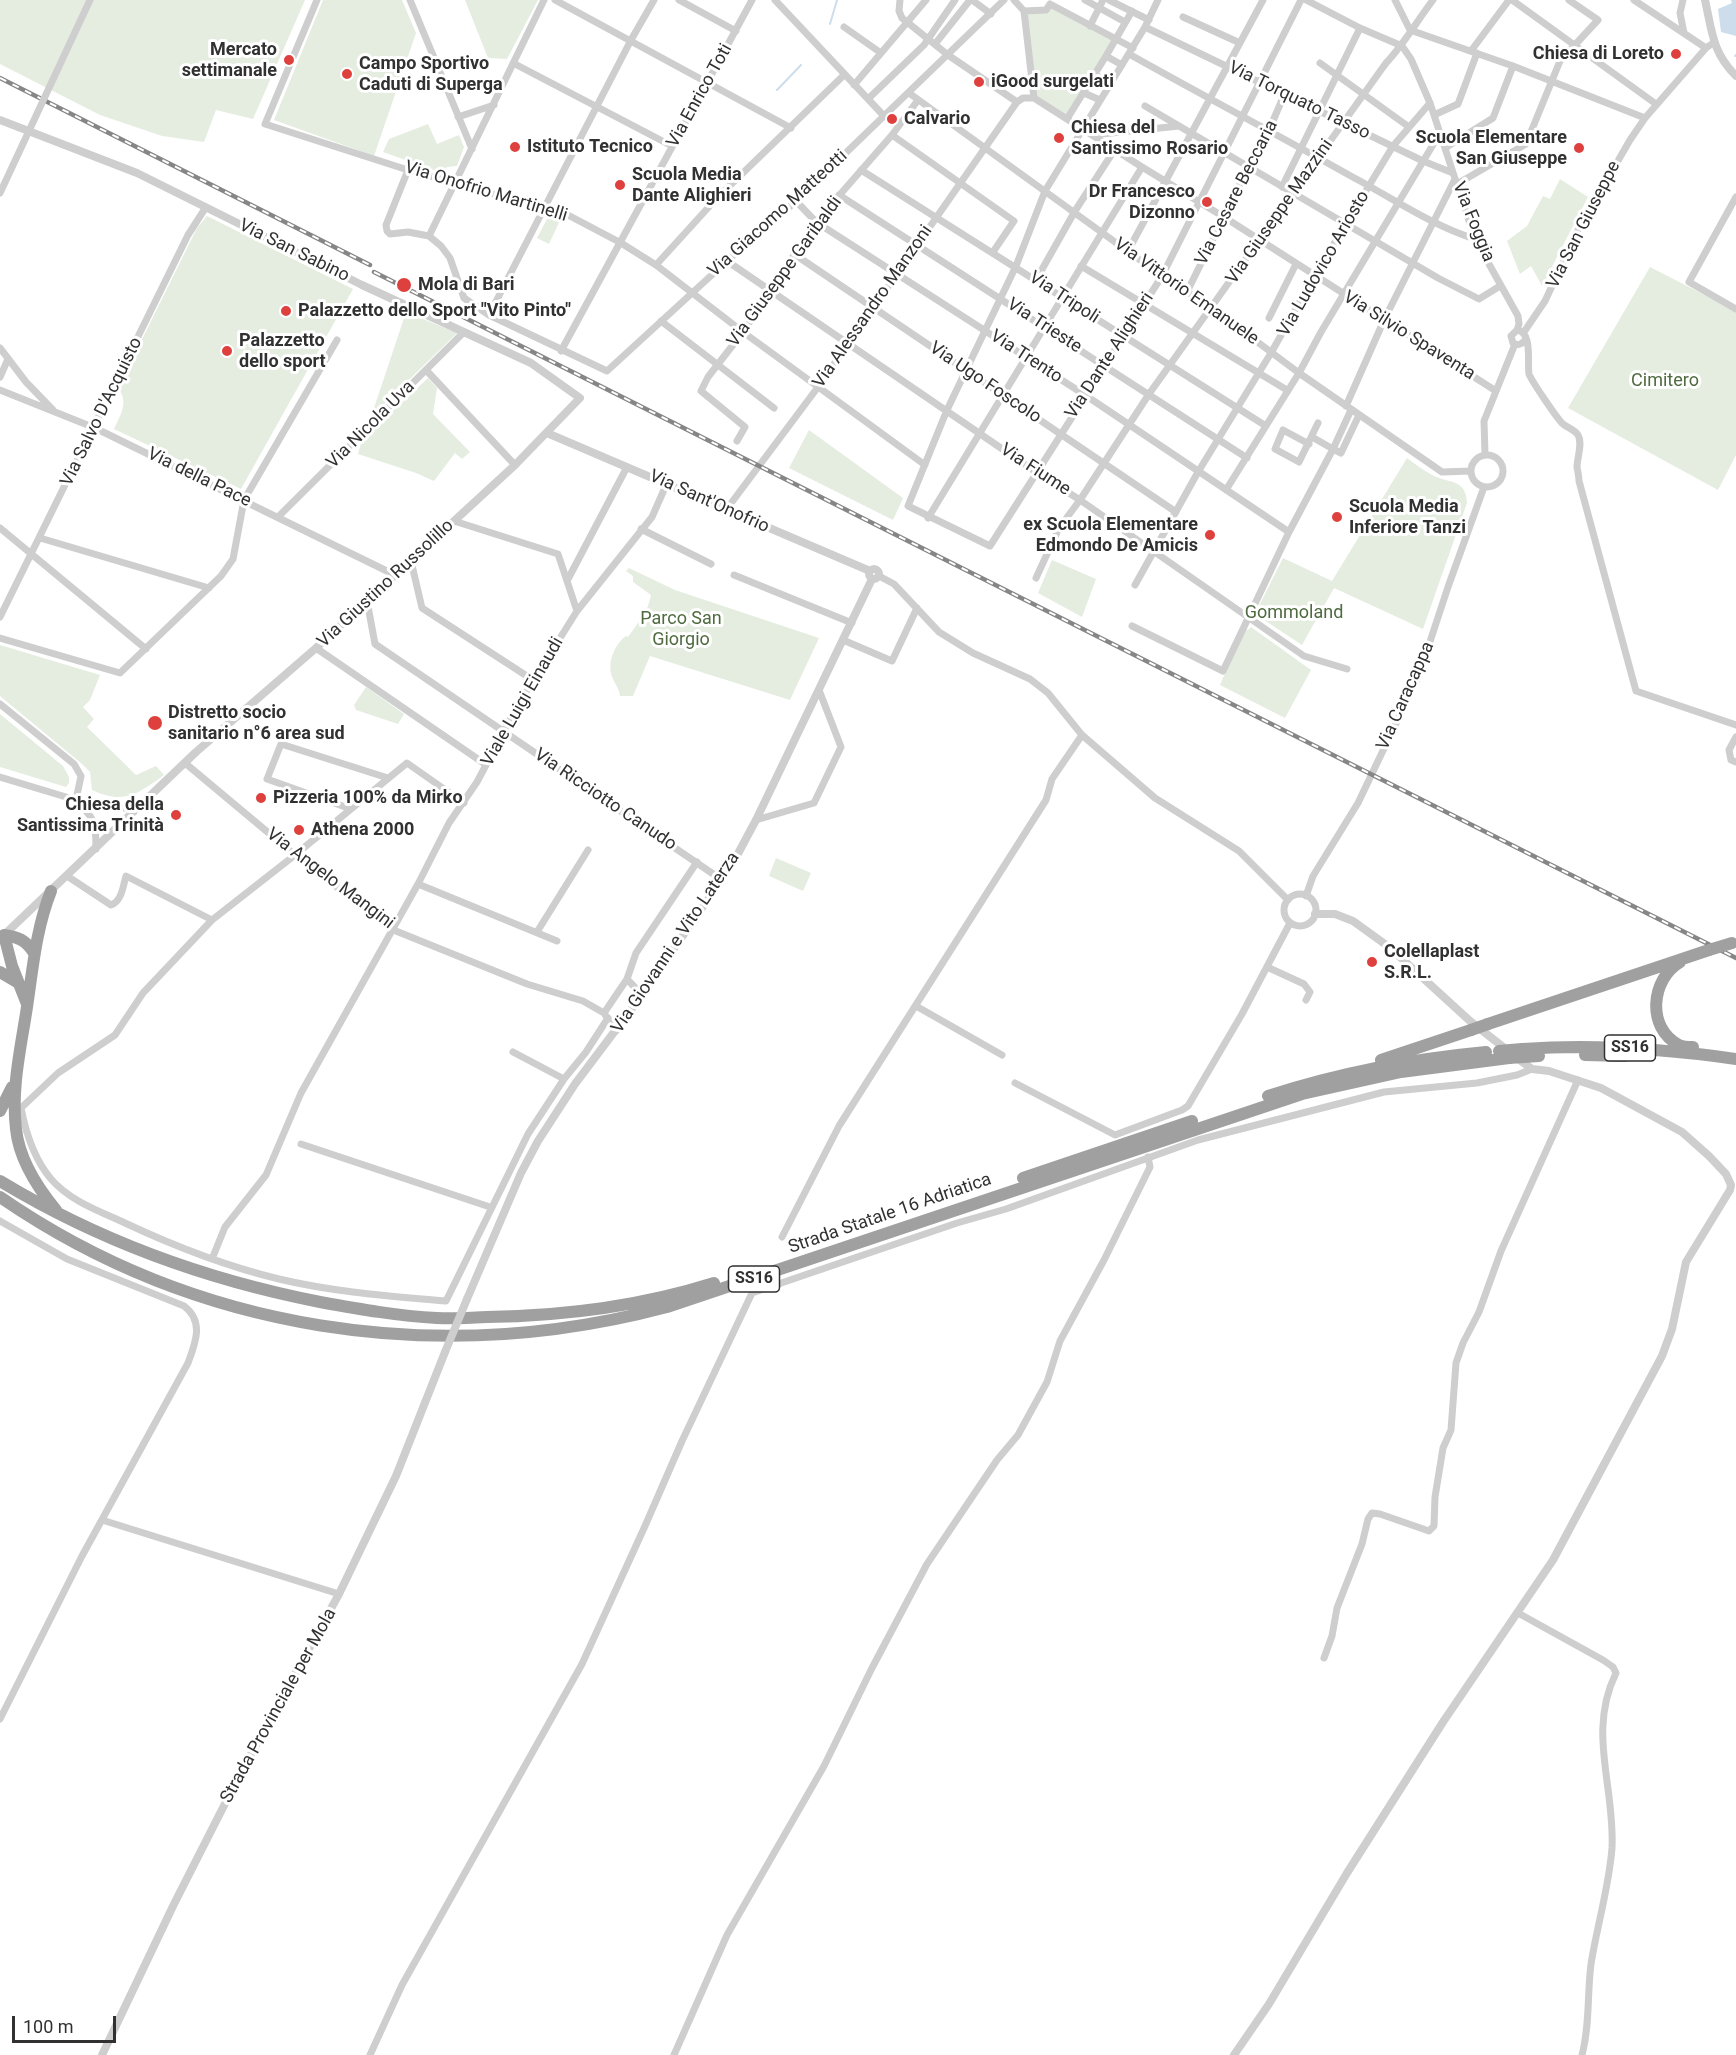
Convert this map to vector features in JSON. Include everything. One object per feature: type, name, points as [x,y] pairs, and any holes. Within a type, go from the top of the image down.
[{"type":"highway","points":[[51,891],[41,915],[33,953],[15,1080],[16,1129],[26,1165],[44,1196],[61,1215]]},
{"type":"highway","points":[[27,1005],[2,935],[18,937],[28,944],[33,953]]},
{"type":"highway","points":[[1327,1079],[1470,1025],[1488,1024],[1734,942]]},
{"type":"highway","points":[[1709,950],[1673,966],[1657,989],[1655,1006],[1668,1036],[1680,1045],[1736,1053]]},
{"type":"highway","points":[[0,972],[17,982]]},
{"type":"highway","name":"Strada Statale 16 Adriatica","points":[[0,1197],[23,1213],[101,1257],[174,1287],[263,1315],[332,1328],[410,1335],[455,1337],[535,1331],[626,1318],[667,1307],[1302,1094],[1410,1070],[1523,1049],[1606,1047],[1736,1059]]},
{"type":"highway","name":"Strada Statale 16 Adriatica","points":[[0,1181],[93,1232],[162,1260],[232,1282],[297,1298],[363,1310],[437,1318],[537,1316],[627,1305],[703,1287],[1185,1123],[1327,1079],[1419,1060],[1504,1054],[1649,1057],[1736,1067]]},
{"type":"highway","points":[[0,1112],[15,1080]]},
{"type":"street","points":[[0,193],[90,0]]},
{"type":"street","name":"Via Onofrio Martinelli","points":[[317,0],[265,124],[408,170],[561,212],[621,243],[656,265],[743,332],[925,465]]},
{"type":"street","points":[[410,0],[472,149]]},
{"type":"street","points":[[429,236],[544,0]]},
{"type":"street","points":[[555,0],[791,128]]},
{"type":"street","points":[[489,315],[631,40],[654,0]]},
{"type":"street","points":[[679,0],[736,31]]},
{"type":"street","name":"Via Enrico Toti","points":[[561,351],[752,0]]},
{"type":"street","points":[[775,0],[884,116]]},
{"type":"street","points":[[900,0],[899,11],[902,18],[948,55],[1017,102],[1023,98],[1034,98],[1024,10],[1014,0]]},
{"type":"street","points":[[854,85],[926,0]]},
{"type":"street","points":[[868,99],[924,45],[955,0]]},
{"type":"street","points":[[936,44],[971,0],[991,14]]},
{"type":"street","name":"Via Giacomo Matteotti","points":[[561,351],[607,371],[795,201],[1003,0]]},
{"type":"street","points":[[1085,0],[1125,22]]},
{"type":"street","points":[[1090,26],[1103,0]]},
{"type":"street","name":"Via Torquato Tasso","points":[[1109,0],[1120,2],[1147,24],[1227,66],[1455,178]]},
{"type":"street","points":[[1142,167],[928,518],[908,506],[947,410],[1016,266],[1046,191],[1147,24],[1158,0]]},
{"type":"street","points":[[1128,251],[1263,0]]},
{"type":"street","name":"Via Dante Alighieri","points":[[928,518],[990,546],[1162,276],[1301,0]]},
{"type":"street","points":[[1306,0],[1360,28],[1402,46]]},
{"type":"street","name":"Via Giuseppe Mazzini","points":[[1036,578],[1059,528],[1080,500],[1149,394],[1343,122],[1386,63],[1402,46],[1410,30],[1432,0]]},
{"type":"street","points":[[1434,115],[1458,104],[1474,52],[1511,0],[1656,104]]},
{"type":"street","points":[[1132,626],[1222,671],[1289,532],[1333,449],[1384,320],[1455,178],[1526,144],[1560,61],[1598,20],[1569,0]]},
{"type":"street","points":[[1634,0],[1684,34],[1709,46],[1736,76]]},
{"type":"street","points":[[1683,0],[1680,13],[1684,34]]},
{"type":"street","points":[[1705,0],[1709,46]]},
{"type":"street","points":[[1396,1],[1410,30],[1513,66],[1645,118]]},
{"type":"street","points":[[1024,10],[1046,10],[1050,4],[1116,39],[1131,51],[1210,99],[1434,221],[1475,239]]},
{"type":"street","points":[[1067,119],[1132,11]]},
{"type":"street","points":[[1184,17],[1240,43]]},
{"type":"street","points":[[844,27],[881,53]]},
{"type":"street","points":[[1282,187],[1360,28]]},
{"type":"street","name":"Via Foggia","points":[[1402,46],[1411,59],[1430,103],[1475,239],[1518,316],[1522,333]]},
{"type":"street","name":"Via San Giuseppe","points":[[1485,454],[1484,421],[1515,344],[1511,341],[1510,336],[1522,333],[1545,301],[1592,203],[1645,118],[1709,46]]},
{"type":"street","points":[[1106,56],[1122,65]]},
{"type":"street","points":[[513,63],[672,146]]},
{"type":"street","points":[[1320,63],[1409,127]]},
{"type":"street","points":[[1445,148],[1493,118],[1513,66]]},
{"type":"street","points":[[656,265],[716,199],[844,75]]},
{"type":"street","points":[[1095,75],[1111,83]]},
{"type":"street","name":"Via Vittorio Emanuele","points":[[909,93],[1162,276],[1212,308],[1348,408],[1442,472],[1471,471]]},
{"type":"street","points":[[1084,93],[1100,100]]},
{"type":"street","name":"Via Cesare Beccaria","points":[[1187,292],[1269,130],[1285,93]]},
{"type":"street","name":"Via Silvio Spaventa","points":[[1034,98],[1199,203],[1224,216],[1496,391]]},
{"type":"street","name":"Via Giuseppe Garibaldi","points":[[737,441],[745,427],[701,391],[816,222],[892,135],[918,100]]},
{"type":"street","name":"Via Alessandro Manzoni","points":[[726,510],[818,387],[1017,102]]},
{"type":"street","name":"Via Ludovico Ariosto","points":[[1135,585],[1198,472],[1393,146],[1430,103]]},
{"type":"street","points":[[458,117],[494,105]]},
{"type":"street","points":[[1145,106],[1412,263],[1479,299],[1500,286]]},
{"type":"street","name":"Via San Sabino","points":[[0,120],[137,173],[363,285],[531,363],[580,398]]},
{"type":"street","points":[[1092,135],[1179,126]]},
{"type":"street","points":[[1226,490],[1299,373],[1440,133]]},
{"type":"street","points":[[892,135],[1014,221],[993,252]]},
{"type":"street","points":[[1036,280],[1075,211],[1115,149]]},
{"type":"street","points":[[408,170],[386,225],[387,231],[390,234],[408,232],[429,236],[450,258],[464,298],[489,315],[561,351]]},
{"type":"street","name":"Via Tripoli","points":[[861,170],[1266,426]]},
{"type":"street","name":"Via Trieste","points":[[839,195],[1247,458]]},
{"type":"street","points":[[1736,196],[1689,282],[1736,309]]},
{"type":"street","name":"Via Trento","points":[[795,201],[816,222],[1085,395],[1289,532]]},
{"type":"street","name":"Via Salvo D'Acquisto","points":[[0,617],[188,235],[206,207]]},
{"type":"street","name":"Via Ugo Foscolo","points":[[794,254],[1176,512]]},
{"type":"street","name":"Via Fiume","points":[[727,261],[1080,500],[1304,656],[1347,669]]},
{"type":"street","points":[[1269,318],[1296,264]]},
{"type":"street","points":[[1082,266],[1287,390]]},
{"type":"street","points":[[661,321],[774,408]]},
{"type":"street","name":"Via Nicola Uva","points":[[278,516],[464,332]]},
{"type":"street","points":[[1515,344],[1523,343],[1522,333]]},
{"type":"street","points":[[1522,333],[1529,355],[1529,374],[1554,414],[1575,432],[1580,440],[1577,466],[1579,481],[1636,691],[1736,725]]},
{"type":"street","points":[[0,638],[120,673],[221,576],[232,559],[244,500],[337,340]]},
{"type":"street","points":[[0,348],[26,382],[56,413]]},
{"type":"street","points":[[0,377],[8,359]]},
{"type":"street","points":[[426,370],[515,465]]},
{"type":"street","name":"Via della Pace","points":[[0,390],[95,428],[395,575]]},
{"type":"street","name":"Via Giustino Russolillo","points":[[2,935],[185,763],[316,648],[515,465],[580,398]]},
{"type":"street","points":[[1318,423],[1310,441],[1299,462],[1275,449],[1282,430],[1310,441],[1333,449],[1341,453],[1359,415]]},
{"type":"street","name":"Via Sant'Onofrio","points":[[547,433],[667,483],[874,575]]},
{"type":"street","points":[[1485,454],[1496,457],[1504,471],[1500,482],[1484,487],[1475,481],[1471,471],[1473,462],[1485,454]]},
{"type":"street","points":[[567,581],[627,467]]},
{"type":"street","name":"Viale Luigi Einaudi","points":[[212,1259],[225,1227],[266,1175],[301,1093],[391,928],[418,884],[449,823],[464,803],[503,730],[577,611],[652,517],[667,483]]},
{"type":"street","name":"Via Caracappa","points":[[1306,896],[1313,876],[1358,802],[1419,675],[1484,487]]},
{"type":"street","points":[[454,521],[558,554],[577,611]]},
{"type":"street","points":[[0,528],[146,650]]},
{"type":"street","points":[[641,529],[711,564]]},
{"type":"street","points":[[40,538],[209,588]]},
{"type":"street","points":[[411,561],[422,608],[533,680]]},
{"type":"street","points":[[874,575],[894,584],[939,632],[973,653],[1030,679],[1039,686],[1057,703],[1082,735],[1155,798],[1239,851],[1288,900]]},
{"type":"street","name":"Via Giovanni e Vito Laterza","points":[[445,1352],[521,1173],[538,1141],[575,1084],[616,1032],[722,880],[756,820],[874,575]]},
{"type":"street","points":[[734,576],[852,623]]},
{"type":"street","name":"Via Ricciotto Canudo","points":[[367,601],[375,644],[722,880]]},
{"type":"street","points":[[843,640],[892,661],[917,608]]},
{"type":"street","points":[[316,648],[485,764]]},
{"type":"street","points":[[756,820],[814,802],[841,747],[819,690]]},
{"type":"street","points":[[0,704],[74,764],[81,776],[76,800]]},
{"type":"street","points":[[782,1237],[839,1126],[1046,800],[1052,779],[1082,735]]},
{"type":"street","points":[[1736,737],[1729,750],[1731,760],[1736,762]]},
{"type":"street","points":[[351,809],[267,779],[281,744],[388,778]]},
{"type":"street","name":"Via Angelo Mangini","points":[[185,763],[295,855],[391,928],[527,984],[583,1001],[606,1016]]},
{"type":"street","points":[[464,803],[407,763],[212,920],[150,985],[115,1035],[58,1073],[21,1108],[25,1131],[35,1155],[51,1179],[71,1197],[152,1236],[212,1259],[280,1279],[321,1287],[446,1301],[490,1207],[528,1134],[564,1079],[586,1052],[627,979],[636,953],[697,862]]},
{"type":"street","points":[[0,777],[109,808],[138,808]]},
{"type":"street","points":[[76,800],[93,817],[96,829],[96,849]]},
{"type":"street","points":[[537,932],[588,850]]},
{"type":"street","points":[[67,876],[111,905],[119,898],[126,876],[212,920]]},
{"type":"street","points":[[418,884],[557,941]]},
{"type":"street","points":[[1297,895],[1306,896],[1314,903],[1313,919],[1305,925],[1290,923],[1285,914],[1285,904],[1297,895]]},
{"type":"street","points":[[1234,2055],[1269,2004],[1347,1873],[1443,1722],[1553,1560],[1662,1356],[1672,1329],[1686,1262],[1733,1184],[1682,1132],[1601,1088],[1532,1069],[1470,1025],[1404,961],[1353,921],[1335,914],[1315,914]]},
{"type":"street","points":[[1015,1083],[1115,1135],[1182,1110],[1188,1106],[1217,1059],[1290,923]]},
{"type":"street","points":[[1267,968],[1304,984],[1310,992],[1306,1000]]},
{"type":"street","points":[[627,979],[642,995]]},
{"type":"street","points":[[916,1006],[1002,1055]]},
{"type":"street","points":[[606,1016],[616,1032]]},
{"type":"street","points":[[513,1052],[564,1079]]},
{"type":"street","points":[[370,2055],[398,1992],[582,1664],[682,1441],[752,1293],[957,1223],[1006,1209],[1198,1140],[1384,1092],[1477,1083],[1510,1077],[1532,1069]]},
{"type":"street","points":[[1324,1658],[1332,1636],[1337,1608],[1372,1513],[1429,1531],[1434,1526],[1437,1487],[1443,1448],[1451,1430],[1456,1363],[1462,1343],[1479,1312],[1501,1251],[1578,1080]]},
{"type":"street","points":[[301,1144],[490,1207]]},
{"type":"street","points":[[674,2055],[727,1935],[824,1766],[927,1564],[997,1460],[1018,1435],[1047,1382],[1060,1341],[1121,1228],[1150,1167],[1148,1157]]},
{"type":"street","points":[[0,1221],[67,1259],[184,1306],[196,1318],[193,1349],[188,1362],[56,1605],[0,1719]]},
{"type":"street","name":"Strada Provinciale per Mola","points":[[102,2055],[174,1904],[239,1776],[339,1594],[396,1476],[445,1352]]},
{"type":"street","points":[[102,1520],[339,1594]]},
{"type":"street","points":[[1518,1613],[1603,1660],[1613,1667],[1616,1673],[1607,1696],[1602,1719],[1602,1744],[1610,1797],[1612,1848],[1592,1964],[1587,2029],[1582,2055]]},
{"type":"green space","points":[[0,0],[305,0],[253,119],[216,110],[204,142],[162,136],[100,115],[0,64]]},
{"type":"green space","name":"Campo Sportivo Caduti di Superga","points":[[323,0],[402,0],[416,33],[374,156],[274,120]]},
{"type":"green space","points":[[465,0],[538,0],[507,59],[488,58]]},
{"type":"green space","points":[[1051,6],[1114,40],[1070,113],[1063,115],[1035,97],[1025,12]]},
{"type":"green space","points":[[428,124],[437,144],[459,135],[464,147],[457,166],[447,167],[442,173],[383,152],[389,139]]},
{"type":"green space","points":[[1560,179],[1588,197],[1542,286],[1531,266],[1520,274],[1507,241],[1527,226],[1543,196],[1550,199]]},
{"type":"green space","points":[[556,214],[562,216],[549,244],[537,238],[547,219]]},
{"type":"green space","name":"Palazzetto dello sport","points":[[207,216],[353,289],[241,489],[114,429],[123,403],[118,388],[197,228]]},
{"type":"green space","name":"Cimitero","points":[[1650,267],[1736,311],[1736,455],[1718,490],[1568,408]]},
{"type":"green space","points":[[406,312],[457,333],[371,417]]},
{"type":"green space","points":[[428,378],[437,388],[433,414],[470,452],[462,459],[455,453],[434,481],[358,454],[362,440]]},
{"type":"green space","points":[[809,430],[903,498],[893,520],[789,468]]},
{"type":"green space","name":"Gommoland","points":[[1407,458],[1432,475],[1456,483],[1464,489],[1467,503],[1423,629],[1334,588],[1302,645],[1255,614],[1283,558],[1332,581]]},
{"type":"green space","points":[[1052,560],[1096,579],[1082,617],[1038,593]]},
{"type":"green space","name":"Parco San Giorgio","points":[[629,568],[675,590],[819,638],[790,700],[650,656],[633,696],[620,696],[611,673],[612,655],[618,644],[626,636],[628,637],[642,617],[651,595],[633,582],[633,576],[626,571]]},
{"type":"green space","points":[[1251,627],[1311,670],[1285,718],[1220,685],[1244,628],[1248,630]]},
{"type":"green space","points":[[0,645],[100,675],[90,700],[83,707],[94,719],[87,727],[136,775],[156,766],[164,775],[138,792],[122,797],[113,797],[92,790],[90,772],[0,696]]},
{"type":"green space","points":[[366,687],[404,714],[398,724],[356,710],[354,705]]},
{"type":"green space","points":[[0,714],[63,766],[69,777],[66,787],[0,767]]},
{"type":"green space","points":[[776,858],[811,873],[803,891],[769,876]]},
{"type":"water","points":[[1731,0],[1736,0],[1736,36],[1721,32],[1718,9],[1732,3]]},
{"type":"waterway","points":[[830,24],[837,0]]},
{"type":"waterway","points":[[777,90],[801,65]]},
{"type":"railway","points":[[0,78],[370,265]]},
{"type":"railway","points":[[374,272],[1736,958]]},
{"type":"place","name":"Chiesa di Loreto","points":[[1676,54]]},
{"type":"place","name":"Mercato settimanale","points":[[289,60]]},
{"type":"place","name":"Campo Sportivo Caduti di Superga","points":[[347,74]]},
{"type":"place","name":"iGood surgelati","points":[[979,82]]},
{"type":"place","name":"Calvario","points":[[892,119]]},
{"type":"place","name":"Chiesa del Santissimo Rosario","points":[[1059,138]]},
{"type":"place","name":"Istituto Tecnico","points":[[515,147]]},
{"type":"place","name":"Scuola Elementare San Giuseppe","points":[[1579,148]]},
{"type":"place","name":"Scuola Media Dante Alighieri","points":[[620,185]]},
{"type":"place","name":"Dr Francesco Dizonno","points":[[1207,202]]},
{"type":"place","name":"Mola di Bari","points":[[404,285]]},
{"type":"place","name":"Palazzetto dello Sport \"Vito Pinto\"","points":[[286,311]]},
{"type":"place","name":"Palazzetto dello sport","points":[[227,351]]},
{"type":"place","name":"Scuola Media Inferiore Tanzi","points":[[1337,517]]},
{"type":"place","name":"ex Scuola Elementare Edmondo De Amicis","points":[[1210,535]]},
{"type":"place","name":"Distretto socio sanitario n°6 area sud","points":[[155,723]]},
{"type":"place","name":"Pizzeria 100% da Mirko","points":[[261,798]]},
{"type":"place","name":"Chiesa della Santissima Trinità","points":[[176,815]]},
{"type":"place","name":"Athena 2000","points":[[299,830]]},
{"type":"place","name":"Colellaplast S.R.L.","points":[[1372,962]]}]
